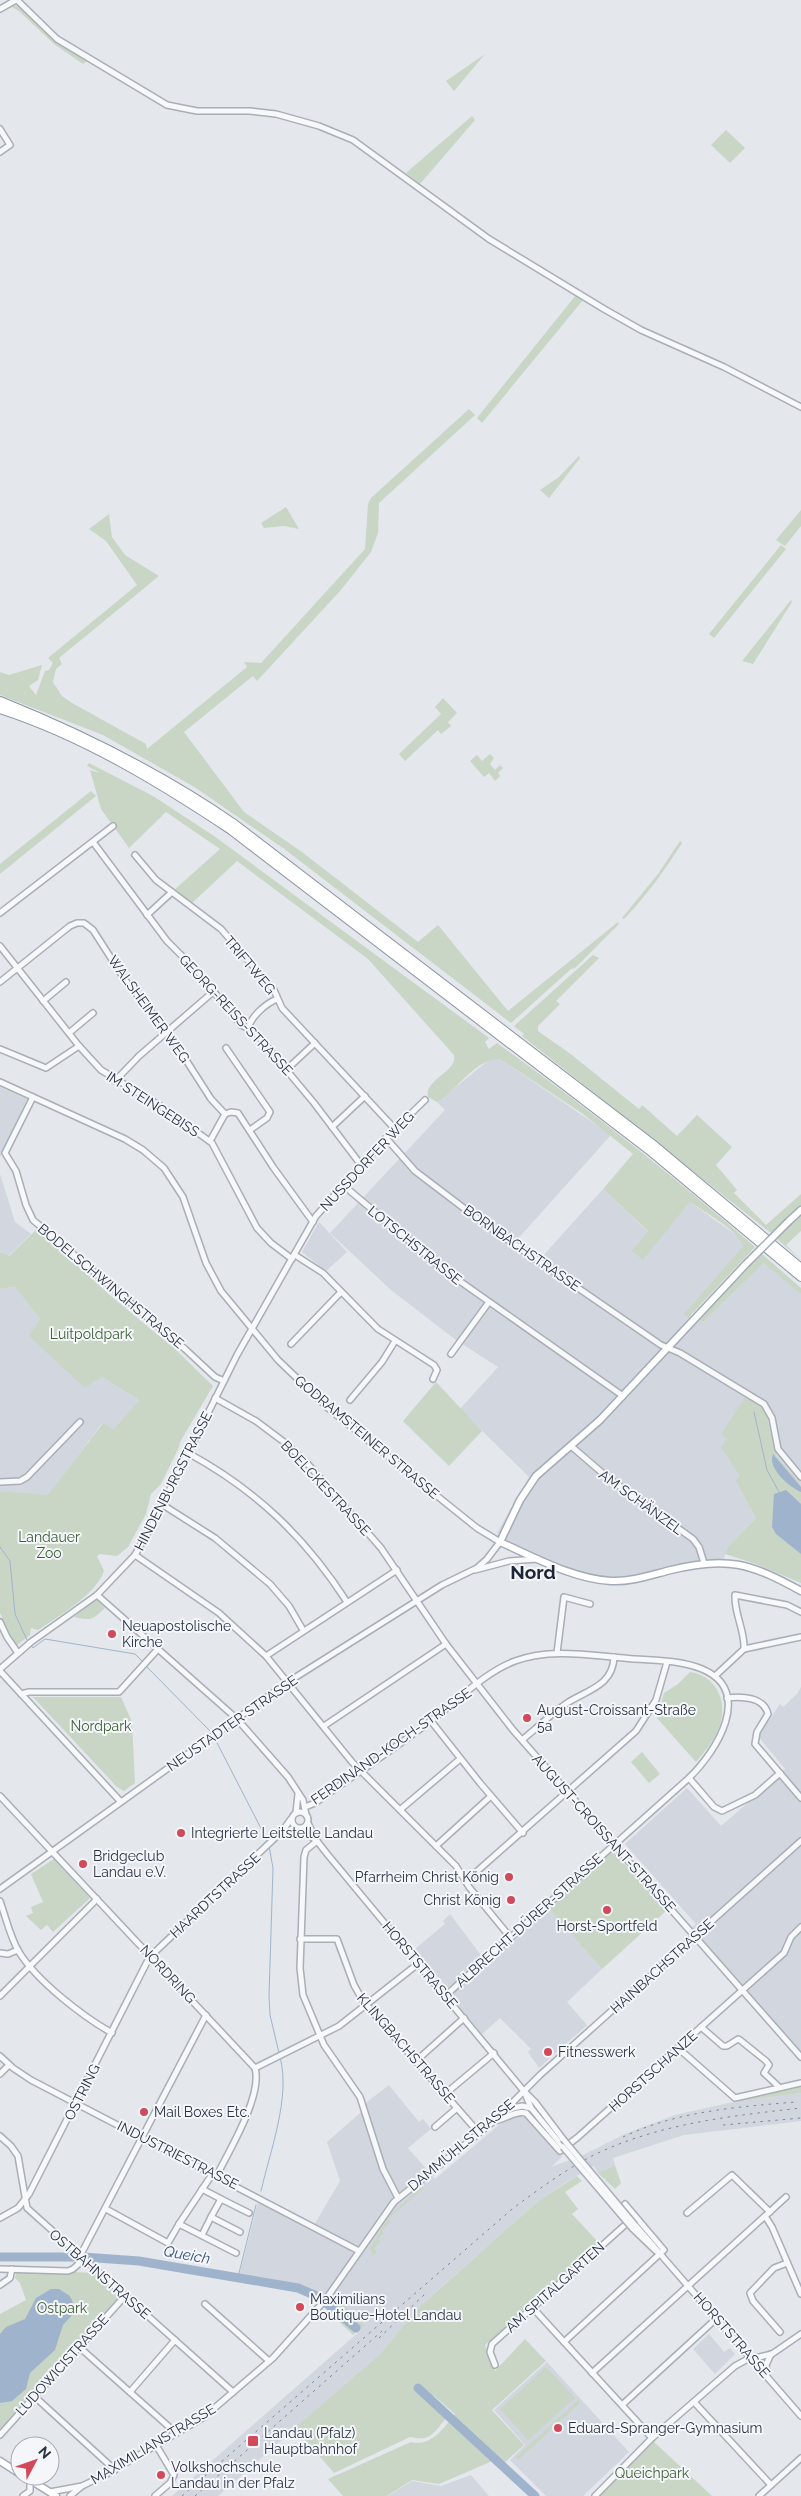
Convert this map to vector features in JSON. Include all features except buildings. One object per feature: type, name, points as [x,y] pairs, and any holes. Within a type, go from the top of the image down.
[{"type":"highway","points":[[0,701],[47,719],[116,752],[169,781],[238,827],[662,1151],[801,1268]]},
{"type":"highway","points":[[0,710],[67,736],[123,763],[166,787],[231,830],[649,1150],[801,1277]]},
{"type":"main road","points":[[500,1542],[528,1486],[623,1396],[674,1339],[801,1210]]},
{"type":"main road","name":"NEUSTADTER STRASSE","points":[[500,1542],[538,1559],[583,1575],[610,1581],[633,1579],[704,1562],[724,1562],[749,1567],[801,1591]]},
{"type":"main road","points":[[40,2486],[53,2494]]},
{"type":"street","points":[[0,10],[16,0],[57,39],[167,105],[197,111],[250,111],[276,114],[319,126],[353,140],[489,238],[604,309],[641,330],[724,367],[801,407]]},
{"type":"street","points":[[0,129],[10,145],[0,152]]},
{"type":"street","points":[[0,913],[113,826]]},
{"type":"street","name":"GEORG-REISS-STRASSE","points":[[93,842],[167,941],[197,971],[241,1025],[254,1031],[361,1166]]},
{"type":"street","name":"TRIFTWEG","points":[[135,855],[156,880],[216,925],[274,990],[282,1008],[395,1129]]},
{"type":"street","points":[[147,915],[172,892]]},
{"type":"street","name":"WALSHEIMER WEG","points":[[17,968],[70,926],[84,923],[96,933],[125,980],[167,1032],[211,1099],[225,1114]]},
{"type":"street","name":"IM STEINGEBISS","points":[[0,946],[69,1034],[101,1070],[115,1081],[162,1107],[210,1140],[218,1151],[257,1228],[271,1244],[323,1273],[373,1324],[434,1365],[437,1370],[433,1379]]},
{"type":"street","points":[[0,982],[17,968]]},
{"type":"street","points":[[43,1001],[66,982]]},
{"type":"street","points":[[115,1081],[126,1068],[214,992]]},
{"type":"street","points":[[248,1028],[251,1020],[269,1003],[277,1000]]},
{"type":"street","points":[[69,1034],[93,1013]]},
{"type":"street","points":[[286,1070],[315,1043]]},
{"type":"street","points":[[0,1049],[46,1068],[79,1046]]},
{"type":"street","points":[[226,1048],[270,1112],[267,1118],[250,1130]]},
{"type":"street","name":"GODRAMSTEINER STRASSE","points":[[0,1082],[132,1143],[164,1168],[183,1197],[201,1250],[214,1280],[252,1330],[291,1374],[318,1400],[470,1523],[500,1542]]},
{"type":"street","points":[[332,1127],[366,1096]]},
{"type":"street","name":"BODELSCHWINGHSTRASSE","points":[[33,1098],[5,1152],[16,1171],[26,1205],[34,1220],[215,1377],[224,1381]]},
{"type":"street","name":"NUSSDORFER WEG","points":[[252,1330],[313,1222],[343,1185],[386,1138],[425,1100]]},
{"type":"street","points":[[210,1140],[225,1114],[238,1113],[273,1167],[313,1222]]},
{"type":"street","name":"BORNBACHSTRASSE","points":[[386,1138],[415,1171],[482,1222],[661,1345],[764,1404],[772,1418],[778,1449],[801,1477]]},
{"type":"street","name":"LOTSCHSTRASSE","points":[[343,1185],[412,1244],[489,1302],[623,1396]]},
{"type":"street","points":[[291,1344],[341,1292]]},
{"type":"street","points":[[451,1354],[489,1302]]},
{"type":"street","name":"HINDENBURGSTRASSE","points":[[0,1670],[25,1646],[97,1595],[135,1555],[163,1505],[215,1398],[252,1330]]},
{"type":"street","points":[[350,1400],[382,1362],[395,1340]]},
{"type":"street","name":"BOELCKESTRASSE","points":[[215,1398],[256,1421],[294,1450],[365,1529],[397,1570],[416,1601]]},
{"type":"street","points":[[0,1482],[20,1481],[28,1477],[80,1422]]},
{"type":"street","name":"AM SCHÄNZEL","points":[[571,1446],[607,1477],[693,1539],[699,1546],[704,1562]]},
{"type":"street","points":[[188,1453],[242,1486],[284,1524],[320,1560],[347,1602]]},
{"type":"street","points":[[163,1505],[215,1538],[270,1584],[289,1606],[304,1630]]},
{"type":"street","name":"NEUSTADTER STRASSE","points":[[0,1889],[288,1682],[416,1601],[472,1570],[487,1559],[500,1542]]},
{"type":"street","points":[[135,1555],[220,1614],[266,1656],[361,1770],[456,1866],[510,1937]]},
{"type":"street","name":"NEUSTADTER STRASSE","points":[[472,1570],[509,1561],[538,1559]]},
{"type":"street","points":[[266,1656],[397,1570]]},
{"type":"street","name":"HORSTSTRASSE","points":[[97,1595],[237,1719],[284,1770],[305,1807],[308,1823],[316,1841]]},
{"type":"street","points":[[744,1649],[743,1633],[735,1611],[735,1595],[778,1603],[801,1612]]},
{"type":"street","points":[[557,1654],[564,1597],[590,1604]]},
{"type":"street","name":"AUGUST-CROISSANT-STRASSE","points":[[416,1601],[477,1685],[522,1740],[801,2057]]},
{"type":"street","points":[[0,1622],[7,1637],[18,1652]]},
{"type":"street","points":[[801,1638],[744,1649],[715,1676],[722,1684],[727,1698],[753,1699],[766,1709],[768,1714],[755,1742],[801,1798]]},
{"type":"street","points":[[324,1726],[446,1644]]},
{"type":"street","points":[[21,1694],[28,1692],[118,1693],[124,1689],[158,1649]]},
{"type":"street","name":"FERDINAND-KOCH-STRASSE","points":[[305,1807],[315,1803],[431,1721],[477,1685],[513,1662],[542,1654],[557,1654],[691,1665],[715,1676]]},
{"type":"street","points":[[522,1740],[567,1704],[602,1684],[612,1671],[614,1658]]},
{"type":"street","points":[[466,1881],[627,1741],[643,1722],[658,1695],[667,1662]]},
{"type":"street","points":[[0,1670],[121,1802]]},
{"type":"street","name":"ALBRECHT-DÜRER-STRASSE","points":[[445,1996],[689,1778],[706,1760],[721,1735],[726,1717],[727,1698]]},
{"type":"street","points":[[431,1721],[460,1759],[523,1832]]},
{"type":"street","points":[[401,1810],[460,1759]]},
{"type":"street","points":[[689,1778],[714,1807],[722,1811],[755,1795],[780,1774]]},
{"type":"street","points":[[291,1819],[299,1806],[298,1793]]},
{"type":"street","name":"NORDRING","points":[[0,1796],[255,2068]]},
{"type":"street","points":[[436,1846],[491,1796]]},
{"type":"street","points":[[296,1813],[306,1815]]},
{"type":"street","name":"HORSTSTRASSE","points":[[291,1819],[298,1828],[316,1841],[535,2102],[544,2120]]},
{"type":"street","name":"HAARDTSTRASSE","points":[[151,1956],[274,1840],[291,1819]]},
{"type":"street","points":[[298,1828],[308,1823]]},
{"type":"street","name":"HAARDTSTRASSE","points":[[279,1834],[298,1828]]},
{"type":"street","points":[[316,1841],[305,1852],[300,1938],[301,1988],[320,2037],[360,2097],[385,2174],[398,2198]]},
{"type":"street","name":"HAINBACHSTRASSE","points":[[524,2090],[801,1841]]},
{"type":"street","points":[[0,1996],[97,1899]]},
{"type":"street","points":[[0,1901],[18,1950],[30,1965],[65,2000],[112,2033]]},
{"type":"street","name":"HORSTSCHANZE","points":[[494,2121],[523,2112],[528,2115],[560,2151],[784,1953],[791,1937],[801,1927]]},
{"type":"street","name":"KLINGBACHSTRASSE","points":[[300,1938],[337,1939],[357,1992],[366,2006],[479,2133]]},
{"type":"street","points":[[0,1953],[8,1954],[18,1950]]},
{"type":"street","name":"OSTRING","points":[[0,2218],[18,2208],[24,2202],[151,1956]]},
{"type":"street","points":[[106,2210],[168,2243],[202,2189],[215,2174],[249,2109],[256,2080],[255,2068],[320,2037],[366,2006],[419,1964]]},
{"type":"street","points":[[0,2269],[68,2271],[82,2257],[206,2015]]},
{"type":"street","points":[[416,2061],[464,2018]]},
{"type":"street","points":[[701,2027],[723,2046],[727,2046],[738,2039],[740,2040],[769,2065],[764,2073],[779,2087]]},
{"type":"street","points":[[678,2048],[736,2098],[801,2083]]},
{"type":"street","points":[[445,2094],[494,2053]]},
{"type":"street","name":"INDUSTRIESTRASSE","points":[[0,2056],[9,2065],[31,2080],[215,2174],[359,2251]]},
{"type":"street","points":[[0,2074],[9,2065]]},
{"type":"street","name":"HORSTSTRASSE","points":[[524,2090],[531,2108],[544,2120],[648,2246],[661,2254],[801,2416]]},
{"type":"street","name":"DAMMÜHLSTRASSE","points":[[398,2198],[494,2121],[524,2090]]},
{"type":"street","points":[[505,2110],[522,2106],[531,2108]]},
{"type":"street","name":"KLINGBACHSTRASSE","points":[[435,2127],[457,2108]]},
{"type":"street","points":[[0,2136],[18,2156],[24,2202]]},
{"type":"street","points":[[687,2213],[732,2175],[770,2212]]},
{"type":"street","points":[[202,2189],[249,2213]]},
{"type":"street","points":[[592,2373],[786,2197]]},
{"type":"street","name":"MAXIMILIANSTRASSE","points":[[53,2494],[82,2486],[115,2470],[204,2417],[269,2361],[320,2306],[381,2217],[398,2198]]},
{"type":"street","points":[[202,2235],[221,2199]]},
{"type":"street","name":"OSTBAHNSTRASSE","points":[[24,2202],[28,2210],[233,2392]]},
{"type":"street","name":"HORSTSTRASSE","points":[[625,2204],[662,2246],[664,2250],[661,2254]]},
{"type":"street","name":"AM SPITALGARTEN","points":[[496,2365],[490,2352],[492,2344],[635,2216]]},
{"type":"street","points":[[765,2216],[772,2227],[801,2294]]},
{"type":"street","points":[[211,2217],[240,2232]]},
{"type":"street","points":[[179,2224],[236,2253]]},
{"type":"street","points":[[564,2342],[661,2254]]},
{"type":"street","points":[[780,2332],[754,2301],[750,2293],[774,2268],[786,2263]]},
{"type":"street","points":[[0,2285],[10,2278],[12,2269]]},
{"type":"street","name":"LUDOWICISTRASSE","points":[[0,2435],[78,2346],[125,2296]]},
{"type":"street","points":[[204,2304],[252,2344],[269,2361]]},
{"type":"street","points":[[532,2307],[652,2438]]},
{"type":"street","points":[[622,2405],[717,2318]]},
{"type":"street","points":[[595,2496],[652,2438],[738,2364],[772,2354],[801,2334]]},
{"type":"street","points":[[130,2392],[175,2340]]},
{"type":"street","points":[[78,2346],[176,2433]]},
{"type":"street","points":[[768,2376],[766,2367],[772,2354]]},
{"type":"street","points":[[34,2396],[115,2470]]},
{"type":"street","points":[[694,2402],[771,2485]]},
{"type":"street","points":[[154,2496],[172,2480],[173,2470],[164,2460],[156,2445]]},
{"type":"street","points":[[759,2496],[801,2458]]},
{"type":"street","points":[[78,2496],[82,2486]]},
{"type":"street","name":"MAXIMILIANSTRASSE","points":[[70,2496],[82,2486]]},
{"type":"shaded area","points":[[500,1059],[611,1135],[515,1242],[542,1257],[603,1189],[658,1241],[690,1202],[733,1233],[742,1241],[743,1246],[685,1314],[703,1322],[765,1262],[801,1294],[801,1485],[775,1456],[769,1421],[750,1400],[721,1435],[727,1439],[740,1476],[735,1480],[756,1518],[727,1548],[722,1565],[703,1566],[622,1582],[580,1577],[522,1559],[497,1533],[529,1477],[460,1409],[498,1367],[456,1340],[391,1290],[330,1233],[445,1110],[437,1102],[489,1060]]},
{"type":"shaded area","points":[[0,1087],[27,1099],[0,1157]]},
{"type":"shaded area","points":[[0,1174],[15,1222],[31,1234],[8,1256],[0,1252]]},
{"type":"shaded area","points":[[319,1222],[347,1252],[326,1271],[302,1252]]},
{"type":"shaded area","points":[[15,1287],[40,1319],[85,1388],[102,1377],[139,1400],[114,1429],[102,1423],[48,1496],[0,1491],[0,1289]]},
{"type":"shaded area","points":[[801,1687],[801,2052],[690,1929],[696,1924],[625,1844],[687,1788],[721,1826],[782,1773],[785,1769],[758,1736],[780,1704],[783,1707],[797,1694]]},
{"type":"shaded area","points":[[548,1908],[602,1969],[567,2002],[587,2025],[539,2068],[528,2052],[531,2049],[500,2018],[482,2034],[449,1995]]},
{"type":"shaded area","points":[[450,1914],[483,1958],[447,1988],[415,1949],[445,1924],[443,1921]]},
{"type":"shaded area","points":[[389,2085],[419,2122],[423,2119],[431,2129],[408,2148],[435,2179],[500,2124],[518,2115],[529,2119],[562,2157],[551,2167],[583,2155],[627,2133],[675,2115],[733,2102],[801,2093],[801,2121],[684,2135],[613,2158],[615,2165],[598,2173],[594,2166],[568,2181],[541,2199],[448,2281],[416,2310],[381,2353],[218,2496],[172,2496],[361,2330],[319,2296],[298,2287],[239,2276],[259,2198],[313,2227],[340,2181],[327,2142],[360,2113],[367,2102]]},
{"type":"shaded area","points":[[709,2334],[724,2352],[730,2348],[735,2354],[715,2374],[693,2349]]},
{"type":"shaded area","name":"Eduard-Spranger-Gymnasium","points":[[547,2362],[629,2452],[583,2496],[546,2496],[510,2460],[525,2445],[494,2410]]},
{"type":"shaded area","points":[[471,2475],[489,2496],[388,2496],[412,2481],[441,2486]]},
{"type":"green space","points":[[10,6],[22,7],[50,36],[87,61],[83,64],[54,44],[19,11]]},
{"type":"green space","points":[[485,54],[454,91],[446,81]]},
{"type":"green space","points":[[472,116],[475,120],[420,184],[406,173]]},
{"type":"green space","points":[[726,130],[745,148],[730,163],[711,145]]},
{"type":"green space","points":[[576,295],[583,300],[482,423],[477,418]]},
{"type":"green space","points":[[469,409],[475,415],[379,503],[378,533],[371,552],[340,591],[257,681],[253,676],[184,732],[244,812],[302,852],[418,942],[438,925],[508,1011],[618,922],[619,924],[575,968],[571,969],[511,1023],[283,848],[196,788],[103,735],[0,695],[0,672],[9,675],[42,665],[38,680],[29,686],[36,695],[45,671],[49,670],[53,663],[48,658],[137,585],[106,541],[89,529],[109,514],[112,537],[125,555],[159,576],[59,658],[62,664],[56,669],[53,682],[62,696],[146,744],[147,749],[247,667],[244,662],[261,663],[365,549],[368,504],[371,498]]},
{"type":"green space","points":[[579,456],[580,458],[549,498],[540,490],[559,477]]},
{"type":"green space","points":[[286,507],[299,529],[284,526],[264,528],[261,523]]},
{"type":"green space","points":[[801,510],[801,526],[785,546],[776,540]]},
{"type":"green space","points":[[781,545],[786,549],[714,638],[709,634]]},
{"type":"green space","points":[[791,600],[792,602],[753,664],[742,661]]},
{"type":"green space","points":[[443,698],[457,713],[448,722],[451,726],[441,734],[438,730],[405,761],[399,754],[441,714],[435,707]]},
{"type":"green space","points":[[490,754],[494,758],[490,764],[495,770],[500,765],[503,768],[498,773],[500,776],[495,781],[489,773],[484,777],[470,761],[477,755],[482,761]]},
{"type":"green space","points":[[89,763],[153,796],[214,836],[489,1038],[485,1042],[489,1049],[497,1043],[629,1142],[755,1247],[688,1318],[684,1314],[743,1246],[735,1234],[690,1202],[643,1260],[632,1251],[648,1231],[603,1189],[633,1154],[583,1114],[500,1059],[483,1063],[437,1102],[428,1097],[431,1085],[451,1066],[454,1061],[454,1055],[368,959],[237,861],[190,905],[172,892],[220,849],[166,812],[129,848],[101,809],[90,770],[100,773],[87,766]]},
{"type":"green space","points":[[91,791],[96,796],[0,874],[0,864]]},
{"type":"green space","points":[[680,841],[682,843],[655,882],[624,919],[622,918],[658,874]]},
{"type":"green space","points":[[593,955],[599,958],[556,1001],[560,1004],[538,1026],[538,1031],[572,1055],[639,1109],[642,1105],[677,1136],[697,1115],[732,1147],[716,1165],[737,1190],[734,1193],[766,1225],[801,1194],[801,1206],[771,1233],[522,1036],[524,1034],[514,1026]]},
{"type":"green space","points":[[801,1214],[801,1231],[786,1245],[801,1260],[777,1239]]},
{"type":"green space","points":[[37,1229],[112,1297],[176,1350],[213,1386],[180,1442],[161,1484],[151,1494],[146,1514],[128,1547],[117,1556],[100,1554],[97,1556],[104,1571],[100,1580],[93,1588],[76,1604],[38,1630],[31,1628],[30,1635],[16,1646],[0,1613],[0,1491],[48,1495],[103,1423],[114,1429],[139,1400],[102,1377],[85,1388],[29,1336],[40,1319],[15,1287],[0,1289],[0,1252],[9,1256]]},
{"type":"green space","points":[[762,1254],[801,1288],[801,1294],[764,1263],[703,1322],[699,1320]]},
{"type":"green space","points":[[436,1382],[482,1431],[449,1466],[403,1421]]},
{"type":"green space","points":[[745,1397],[750,1400],[751,1398],[766,1412],[776,1456],[801,1485],[801,1583],[756,1564],[725,1554],[727,1548],[756,1518],[735,1480],[740,1476],[721,1447],[727,1439],[721,1435]]},
{"type":"green space","points":[[96,1599],[105,1608],[97,1615],[88,1619],[74,1617]]},
{"type":"green space","points":[[690,1672],[700,1675],[715,1686],[722,1703],[721,1722],[717,1732],[696,1762],[657,1718],[664,1693],[678,1684]]},
{"type":"green space","name":"Nordpark","points":[[33,1697],[121,1697],[132,1722],[135,1783],[124,1791],[117,1787]]},
{"type":"green space","points":[[642,1752],[660,1774],[649,1783],[631,1762]]},
{"type":"green space","name":"Horst-Sportfeld","points":[[612,1850],[666,1911],[602,1969],[548,1908]]},
{"type":"green space","points":[[54,1859],[90,1898],[53,1932],[47,1925],[41,1930],[26,1916],[33,1913],[31,1907],[43,1902],[31,1874]]},
{"type":"green space","points":[[801,2082],[801,2093],[733,2102],[734,2099]]},
{"type":"green space","points":[[615,2165],[621,2183],[615,2189],[598,2173]]},
{"type":"green space","points":[[577,2176],[582,2181],[565,2192],[578,2209],[572,2214],[599,2243],[485,2345],[495,2371],[525,2339],[546,2361],[492,2410],[524,2445],[503,2464],[497,2459],[439,2484],[412,2480],[387,2496],[343,2496],[328,2479],[411,2442],[425,2442],[431,2439],[441,2431],[455,2414],[434,2396],[429,2400],[447,2417],[432,2434],[423,2438],[410,2437],[334,2473],[295,2428],[381,2353],[416,2310],[541,2199]]},
{"type":"green space","points":[[422,2186],[424,2188],[388,2219],[391,2222],[382,2230],[384,2234],[378,2239],[381,2242],[374,2248],[377,2252],[373,2256],[370,2248],[390,2215]]},
{"type":"green space","name":"Ostpark","points":[[17,2269],[94,2273],[122,2298],[0,2429],[0,2314],[26,2300],[20,2283],[15,2278]]},
{"type":"green space","points":[[335,2296],[364,2325],[353,2335],[326,2309]]},
{"type":"green space","points":[[546,2367],[575,2398],[528,2440],[500,2409]]},
{"type":"green space","points":[[578,2400],[580,2403],[518,2460],[516,2457]]},
{"type":"green space","name":"Queichpark","points":[[653,2441],[712,2496],[595,2496]]},
{"type":"water","points":[[773,1454],[801,1487],[801,1492],[785,1481],[776,1471],[773,1465]]},
{"type":"water","points":[[786,1490],[801,1504],[801,1554],[776,1534],[772,1527],[774,1494]]},
{"type":"water","points":[[51,2289],[59,2289],[70,2296],[73,2303],[73,2314],[63,2325],[55,2350],[30,2373],[26,2389],[12,2401],[0,2403],[0,2334],[6,2327],[25,2319],[36,2298]]},
{"type":"waterway","points":[[754,1412],[767,1470],[779,1492]]},
{"type":"waterway","points":[[0,1547],[10,1561],[15,1614],[28,1642]]},
{"type":"waterway","points":[[31,1645],[33,1648],[45,1639],[135,1654],[143,1662]]},
{"type":"waterway","points":[[145,1665],[211,1732]]},
{"type":"waterway","points":[[214,1737],[268,1842]]},
{"type":"waterway","points":[[269,1846],[273,1868],[269,1996],[270,2015],[279,2053]]},
{"type":"waterway","points":[[261,2191],[281,2106],[283,2073],[280,2057]]},
{"type":"waterway","points":[[238,2277],[256,2205]]},
{"type":"waterway","name":"Queich","points":[[0,2257],[83,2257],[139,2261],[298,2288],[319,2297],[356,2328]]},
{"type":"waterway","name":"Queich","points":[[418,2388],[535,2496]]},
{"type":"railway","points":[[623,2137],[644,2128],[686,2116],[730,2108],[796,2102]]},
{"type":"railway","points":[[182,2496],[511,2210],[569,2169],[615,2146],[667,2129],[720,2118],[801,2108]]},
{"type":"railway","points":[[723,2125],[801,2118]]},
{"type":"railway","points":[[379,2338],[426,2293]]},
{"type":"railway","points":[[195,2496],[382,2331]]},
{"type":"place","name":"Neuapostolische Kirche","points":[[112,1634]]},
{"type":"place","name":"August-Croissant-Straße 5a","points":[[527,1718]]},
{"type":"place","name":"Integrierte Leitstelle Landau","points":[[181,1833]]},
{"type":"place","name":"Bridgeclub Landau e.V.","points":[[83,1864]]},
{"type":"place","name":"Pfarrheim Christ König","points":[[509,1877]]},
{"type":"place","name":"Christ König","points":[[511,1900]]},
{"type":"place","name":"Horst-Sportfeld","points":[[607,1910]]},
{"type":"place","name":"Fitnesswerk","points":[[548,2052]]},
{"type":"place","name":"Mail Boxes Etc.","points":[[144,2112]]},
{"type":"place","name":"Maximilians Boutique-Hotel Landau","points":[[300,2307]]},
{"type":"place","name":"Eduard-Spranger-Gymnasium","points":[[558,2428]]},
{"type":"place","name":"Landau (Pfalz) Hauptbahnhof","points":[[253,2441]]},
{"type":"place","name":"Volkshochschule Landau in der Pfalz","points":[[161,2475]]},
{"type":"district","name":"Nord","points":[[533,1572]]},
{"type":"park label","name":"Luitpoldpark","points":[[91,1334]]},
{"type":"park label","name":"Landauer Zoo","points":[[49,1545]]}]
